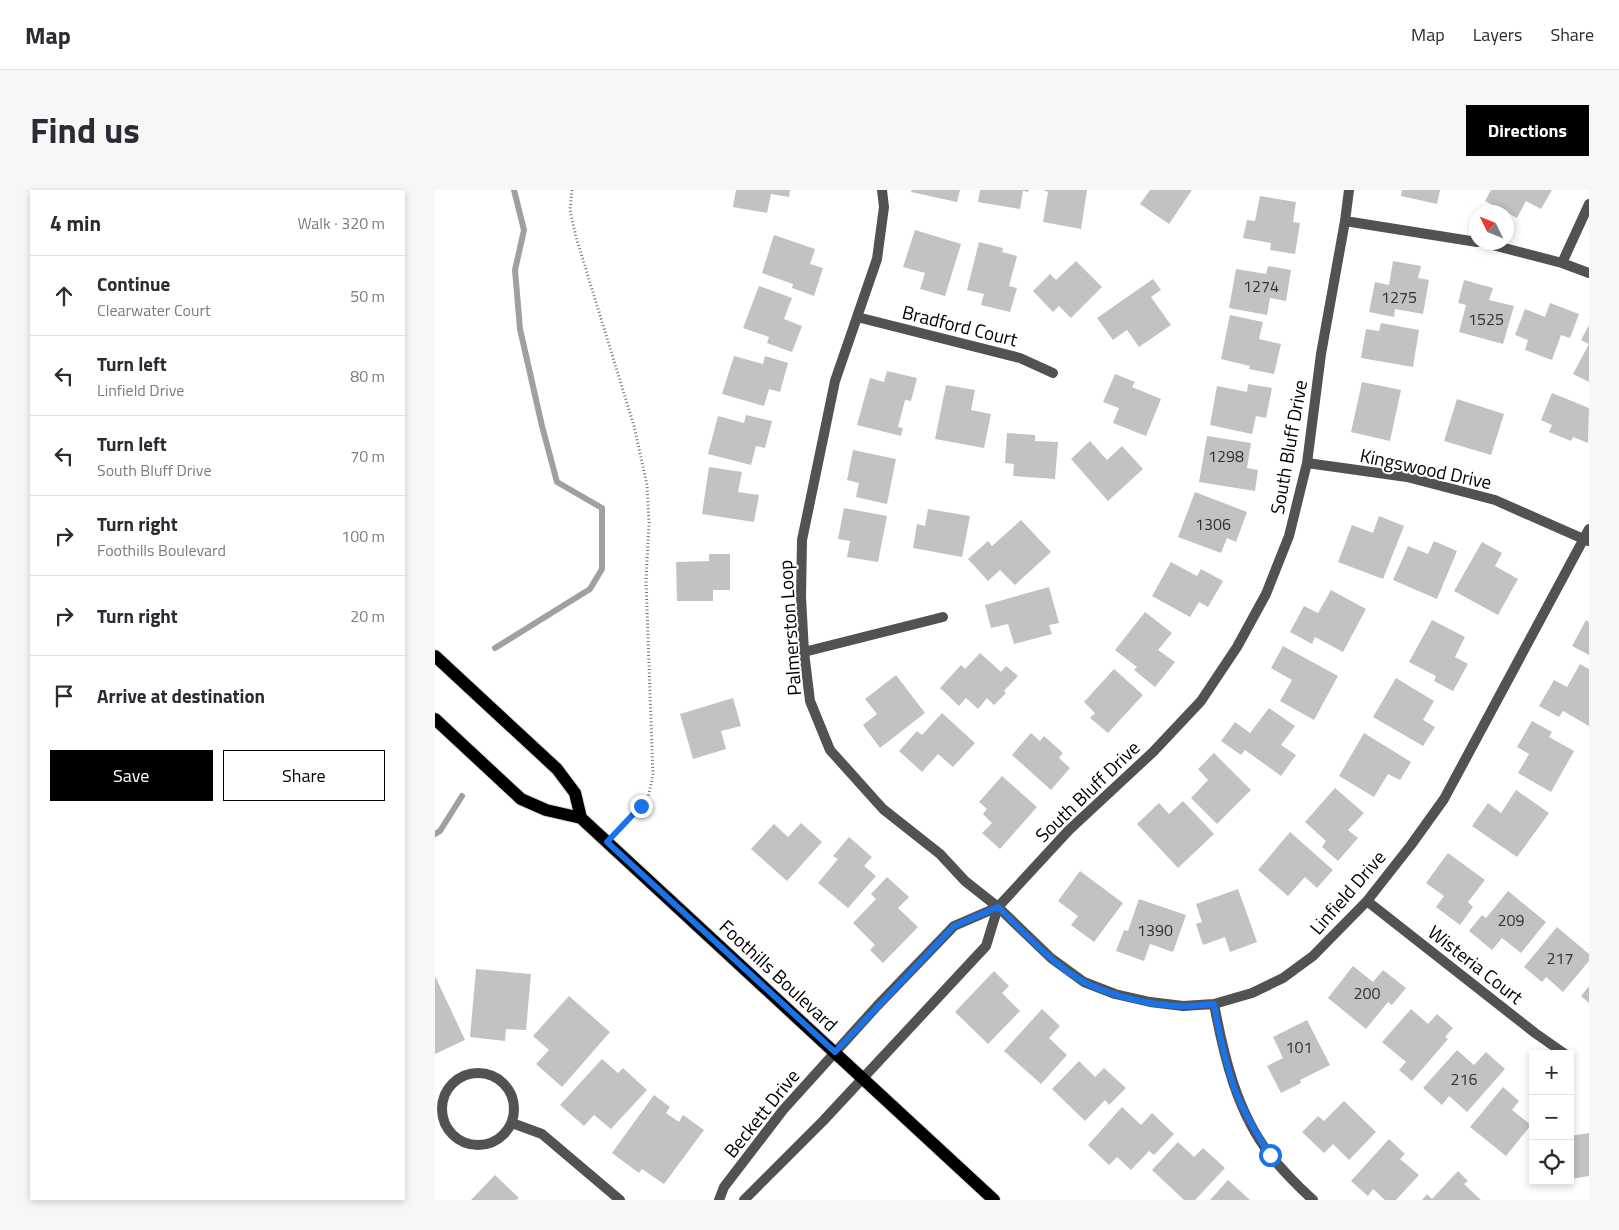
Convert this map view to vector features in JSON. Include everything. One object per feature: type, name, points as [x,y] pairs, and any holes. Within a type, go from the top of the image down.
[{"type":"main road","points":[[435,656],[557,769],[575,794],[581,818]]},
{"type":"main road","name":"Foothills Boulevard","points":[[435,719],[521,799],[546,810],[581,818],[994,1200]]},
{"type":"street","name":"Palmerston Loop","points":[[882,190],[884,207],[877,259],[835,381],[802,540],[801,597],[804,652],[811,702],[830,750],[883,809],[940,854],[965,881],[998,907]]},
{"type":"street","name":"South Bluff Drive","points":[[835,1052],[954,926],[998,907],[1069,830],[1153,752],[1201,701],[1237,648],[1266,594],[1289,536],[1307,463],[1321,354],[1349,190]]},
{"type":"street","points":[[1562,263],[1589,204]]},
{"type":"street","points":[[1345,221],[1469,241]]},
{"type":"street","points":[[1512,250],[1562,263],[1589,273]]},
{"type":"street","name":"Bradford Court","points":[[857,317],[1020,358],[1053,373]]},
{"type":"street","name":"Kingswood Drive","points":[[1307,463],[1407,478],[1495,500],[1586,540]]},
{"type":"street","name":"Linfield Drive","points":[[998,907],[1051,958],[1084,982],[1115,994],[1150,1002],[1183,1006],[1214,1004],[1252,993],[1283,978],[1313,956],[1367,900],[1411,845],[1443,799],[1586,540],[1589,529]]},
{"type":"street","points":[[804,652],[943,617]]},
{"type":"street","name":"Wisteria Court","points":[[1367,900],[1535,1033],[1560,1050]]},
{"type":"street","name":"South Bluff Drive","points":[[863,1077],[986,946],[998,907]]},
{"type":"street","points":[[1214,1004],[1221,1046],[1236,1092],[1252,1125],[1270,1155],[1290,1179],[1313,1200]]},
{"type":"street","name":"Beckett Drive","points":[[719,1200],[724,1187],[783,1110],[835,1052]]},
{"type":"street","points":[[479,1072],[491,1075],[501,1081],[511,1095],[514,1112],[512,1123],[505,1134],[495,1141],[484,1145],[471,1145],[459,1141],[450,1133],[444,1122],[441,1110],[443,1098],[449,1087],[457,1079],[479,1072]]},
{"type":"street","points":[[744,1200],[823,1121],[863,1077]]},
{"type":"street","points":[[512,1123],[542,1134],[620,1200]]},
{"type":"path","points":[[572,190],[570,210],[576,237],[633,426],[647,485],[649,523],[646,581],[653,775],[648,798],[607,842]]},
{"type":"building","points":[[736,190],[790,190],[789,197],[771,194],[767,213],[733,207]]},
{"type":"building","points":[[912,190],[960,190],[957,202],[911,192]]},
{"type":"building","points":[[980,190],[1029,190],[1028,192],[1023,191],[1020,209],[978,202]]},
{"type":"building","points":[[1043,190],[1087,190],[1081,229],[1043,222],[1048,192]]},
{"type":"building","points":[[1150,190],[1192,190],[1169,224],[1140,204]]},
{"type":"building","points":[[1402,190],[1440,190],[1437,204],[1401,196]]},
{"type":"building","points":[[1491,190],[1552,190],[1541,209],[1526,201],[1517,218],[1514,216],[1514,205],[1493,205],[1485,201]]},
{"type":"building","points":[[1260,196],[1296,202],[1293,222],[1300,223],[1295,254],[1270,250],[1271,243],[1243,238],[1247,220],[1255,221]]},
{"type":"building","points":[[915,230],[961,244],[945,296],[920,289],[925,273],[903,267]]},
{"type":"building","points":[[774,235],[815,249],[810,264],[823,268],[814,296],[792,288],[793,284],[762,273]]},
{"type":"building","points":[[979,242],[1003,248],[1002,252],[1017,256],[1009,286],[1017,288],[1010,312],[981,305],[984,294],[967,290]]},
{"type":"building","points":[[1076,261],[1102,287],[1071,318],[1059,306],[1053,312],[1033,291],[1050,274],[1056,280]]},
{"type":"building","points":[[1393,261],[1421,266],[1418,278],[1429,280],[1423,314],[1395,309],[1394,317],[1369,312],[1375,282],[1389,285]]},
{"type":"building","points":[[1268,266],[1291,270],[1286,301],[1270,298],[1267,315],[1229,308],[1236,269],[1266,274]]},
{"type":"building","points":[[1153,279],[1161,290],[1151,297],[1171,325],[1139,347],[1127,330],[1113,340],[1097,318]]},
{"type":"building","points":[[1464,280],[1493,288],[1489,300],[1514,306],[1503,344],[1459,332],[1466,305],[1458,303]]},
{"type":"building","points":[[759,286],[792,298],[784,319],[802,326],[792,352],[767,343],[769,337],[743,328]]},
{"type":"building","points":[[1550,303],[1579,314],[1570,338],[1561,335],[1552,360],[1525,350],[1528,340],[1515,335],[1525,309],[1545,317]]},
{"type":"building","points":[[1230,315],[1263,322],[1259,339],[1281,344],[1274,374],[1249,369],[1250,366],[1221,359]]},
{"type":"building","points":[[1381,323],[1419,330],[1413,367],[1361,358],[1366,329],[1379,331]]},
{"type":"building","points":[[1589,325],[1589,344],[1581,340]]},
{"type":"building","points":[[1589,344],[1589,382],[1573,374]]},
{"type":"building","points":[[734,356],[763,364],[765,356],[788,363],[780,392],[769,389],[764,406],[722,394]]},
{"type":"building","points":[[887,371],[917,378],[911,401],[905,400],[898,427],[903,428],[901,436],[857,425],[870,378],[884,382]]},
{"type":"building","points":[[1115,374],[1135,382],[1132,387],[1161,399],[1146,436],[1113,423],[1119,408],[1103,402]]},
{"type":"building","points":[[1362,382],[1401,390],[1390,441],[1351,432]]},
{"type":"building","points":[[1248,384],[1272,388],[1266,418],[1256,416],[1252,434],[1210,425],[1217,386],[1247,392]]},
{"type":"building","points":[[946,385],[975,390],[971,410],[991,414],[984,448],[935,439]]},
{"type":"building","points":[[1552,393],[1589,408],[1588,443],[1573,437],[1571,441],[1549,432],[1552,425],[1541,420]]},
{"type":"building","points":[[1457,399],[1504,414],[1491,455],[1444,441]]},
{"type":"building","points":[[746,415],[772,421],[765,448],[756,446],[751,465],[708,454],[718,416],[744,423]]},
{"type":"building","points":[[1007,433],[1035,435],[1035,441],[1058,442],[1055,479],[1013,476],[1014,464],[1005,463]]},
{"type":"building","points":[[1207,436],[1251,443],[1247,468],[1258,470],[1255,491],[1199,482]]},
{"type":"building","points":[[1090,441],[1107,460],[1122,446],[1143,469],[1108,501],[1071,459]]},
{"type":"building","points":[[853,450],[896,459],[887,504],[856,497],[859,483],[847,480]]},
{"type":"building","points":[[709,467],[742,472],[738,492],[759,495],[754,522],[702,514]]},
{"type":"building","points":[[1195,492],[1247,512],[1236,542],[1227,538],[1221,553],[1178,537]]},
{"type":"building","points":[[844,508],[887,516],[878,562],[847,557],[850,541],[838,539]]},
{"type":"building","points":[[928,509],[970,516],[962,557],[913,548],[917,524],[925,526]]},
{"type":"building","points":[[1379,516],[1404,526],[1383,579],[1338,562],[1352,525],[1373,533]]},
{"type":"building","points":[[1021,520],[1051,552],[1015,585],[1000,570],[988,581],[968,559],[988,541],[992,546]]},
{"type":"building","points":[[1434,541],[1457,551],[1437,599],[1393,580],[1408,546],[1428,554]]},
{"type":"building","points":[[1482,542],[1502,553],[1495,566],[1518,579],[1498,615],[1454,591]]},
{"type":"building","points":[[709,554],[730,554],[730,590],[713,590],[713,601],[677,601],[676,562],[709,561]]},
{"type":"building","points":[[1171,562],[1197,576],[1201,569],[1223,581],[1208,607],[1199,602],[1190,617],[1152,596]]},
{"type":"building","points":[[1049,587],[1059,623],[1049,625],[1052,634],[1014,644],[1008,624],[991,628],[985,605]]},
{"type":"building","points":[[1331,590],[1366,609],[1343,652],[1315,637],[1312,644],[1290,632],[1304,606],[1318,613]]},
{"type":"building","points":[[1145,612],[1172,633],[1158,650],[1175,662],[1155,687],[1134,670],[1137,667],[1115,650]]},
{"type":"building","points":[[1432,620],[1465,637],[1455,657],[1468,664],[1453,691],[1434,681],[1436,676],[1409,662]]},
{"type":"building","points":[[1586,620],[1589,622],[1589,655],[1572,646]]},
{"type":"building","points":[[1283,646],[1338,676],[1314,720],[1280,701],[1292,680],[1271,668]]},
{"type":"building","points":[[980,653],[1001,672],[1006,666],[1018,676],[1004,691],[1006,693],[994,705],[987,698],[978,709],[966,698],[959,706],[940,688],[961,665],[965,669]]},
{"type":"building","points":[[1580,664],[1589,669],[1589,726],[1563,711],[1559,717],[1539,706],[1554,680],[1567,687]]},
{"type":"building","points":[[1114,669],[1143,695],[1108,733],[1090,718],[1095,713],[1084,702]]},
{"type":"building","points":[[896,675],[925,713],[880,748],[863,725],[877,714],[865,699]]},
{"type":"building","points":[[1396,678],[1434,701],[1423,720],[1435,727],[1423,746],[1373,717]]},
{"type":"building","points":[[733,698],[741,726],[721,731],[726,749],[693,759],[680,714]]},
{"type":"building","points":[[1269,708],[1295,726],[1281,745],[1296,755],[1281,776],[1245,750],[1241,755],[1221,741],[1235,722],[1250,733]]},
{"type":"building","points":[[942,713],[975,743],[953,767],[938,754],[922,772],[899,751],[917,731],[922,735]]},
{"type":"building","points":[[1532,721],[1552,732],[1549,737],[1574,751],[1551,792],[1518,773],[1529,754],[1517,747]]},
{"type":"building","points":[[1031,733],[1040,741],[1044,736],[1063,753],[1059,758],[1070,768],[1051,790],[1012,755]]},
{"type":"building","points":[[1364,733],[1411,762],[1400,780],[1388,774],[1374,797],[1339,776]]},
{"type":"building","points":[[1214,753],[1251,790],[1217,824],[1191,798],[1208,780],[1198,769]]},
{"type":"building","points":[[1002,776],[1037,807],[1000,849],[982,833],[992,823],[983,814],[987,809],[979,802]]},
{"type":"building","points":[[1335,788],[1364,813],[1348,830],[1358,838],[1338,861],[1322,847],[1326,841],[1305,822]]},
{"type":"building","points":[[1516,790],[1549,813],[1517,857],[1472,826],[1488,803],[1501,813]]},
{"type":"building","points":[[1183,801],[1214,834],[1178,868],[1137,824],[1159,803],[1169,814]]},
{"type":"building","points":[[801,823],[822,842],[787,881],[751,849],[774,824],[788,837]]},
{"type":"building","points":[[1290,832],[1333,870],[1317,888],[1305,877],[1288,896],[1258,870]]},
{"type":"building","points":[[849,837],[872,857],[864,866],[876,876],[848,908],[818,883],[838,859],[833,856]]},
{"type":"building","points":[[1448,853],[1485,880],[1468,902],[1473,907],[1460,925],[1436,907],[1444,896],[1426,883]]},
{"type":"building","points":[[1080,871],[1123,903],[1094,942],[1071,925],[1078,916],[1058,901]]},
{"type":"building","points":[[887,877],[909,897],[898,908],[918,927],[883,963],[870,950],[875,945],[853,923],[876,899],[871,894]]},
{"type":"building","points":[[1238,889],[1257,942],[1230,952],[1225,937],[1203,945],[1196,924],[1202,922],[1196,904]]},
{"type":"building","points":[[1508,891],[1546,922],[1521,953],[1502,938],[1492,950],[1469,931],[1482,915],[1486,918]]},
{"type":"building","points":[[1139,899],[1186,915],[1173,952],[1150,944],[1144,961],[1116,951],[1124,930],[1128,931]]},
{"type":"building","points":[[1557,927],[1589,954],[1589,961],[1563,992],[1546,977],[1542,982],[1524,967]]},
{"type":"building","points":[[1353,966],[1373,982],[1383,970],[1406,988],[1392,1005],[1388,1002],[1366,1029],[1328,998]]},
{"type":"building","points":[[476,969],[531,974],[526,1030],[506,1029],[505,1041],[470,1037]]},
{"type":"building","points":[[994,971],[1009,986],[1002,993],[1020,1011],[988,1044],[955,1012]]},
{"type":"building","points":[[435,976],[465,1040],[435,1054]]},
{"type":"building","points":[[1589,986],[1589,1003],[1581,996]]},
{"type":"building","points":[[569,996],[610,1032],[562,1087],[536,1064],[549,1050],[533,1036]]},
{"type":"building","points":[[1042,1009],[1060,1026],[1049,1038],[1067,1055],[1041,1084],[1004,1051]]},
{"type":"building","points":[[1411,1009],[1428,1024],[1437,1014],[1453,1028],[1445,1037],[1448,1039],[1412,1081],[1399,1070],[1406,1062],[1382,1042]]},
{"type":"building","points":[[1307,1020],[1330,1065],[1300,1080],[1301,1083],[1281,1093],[1267,1066],[1283,1058],[1273,1037]]},
{"type":"building","points":[[1457,1050],[1474,1065],[1486,1052],[1505,1069],[1467,1112],[1449,1096],[1442,1105],[1423,1088]]},
{"type":"building","points":[[602,1059],[618,1073],[623,1068],[647,1090],[611,1129],[594,1115],[584,1126],[560,1105]]},
{"type":"building","points":[[1079,1061],[1095,1077],[1104,1068],[1126,1088],[1109,1105],[1105,1100],[1085,1121],[1052,1089]]},
{"type":"building","points":[[1503,1087],[1519,1101],[1512,1110],[1529,1123],[1529,1127],[1506,1156],[1470,1127]]},
{"type":"building","points":[[654,1095],[670,1107],[666,1113],[679,1122],[683,1115],[704,1130],[664,1184],[642,1169],[639,1173],[612,1153]]},
{"type":"building","points":[[1344,1101],[1376,1132],[1349,1160],[1333,1144],[1324,1153],[1302,1132],[1318,1116],[1324,1121]]},
{"type":"building","points":[[1122,1107],[1141,1125],[1152,1113],[1174,1134],[1154,1155],[1149,1151],[1131,1170],[1117,1157],[1109,1165],[1088,1145]]},
{"type":"building","points":[[1589,1133],[1589,1176],[1574,1178],[1574,1135]]},
{"type":"building","points":[[1389,1139],[1405,1154],[1400,1159],[1419,1175],[1396,1200],[1385,1200],[1373,1189],[1368,1196],[1351,1181]]},
{"type":"building","points":[[1178,1142],[1194,1157],[1203,1148],[1225,1168],[1195,1200],[1184,1200],[1152,1170]]},
{"type":"building","points":[[1458,1171],[1468,1181],[1464,1184],[1481,1200],[1422,1200],[1427,1194],[1432,1199]]},
{"type":"building","points":[[495,1175],[519,1198],[516,1200],[471,1200]]},
{"type":"building","points":[[1228,1180],[1250,1200],[1210,1200]]},
{"type":"waterway","points":[[495,648],[590,589],[602,569],[602,508],[557,482],[542,426],[520,329],[515,270],[524,230],[514,190]]},
{"type":"waterway","points":[[435,834],[440,831],[462,796]]},
{"type":"route","points":[[641,806],[607,842],[835,1052],[954,926],[998,907],[1051,958],[1084,982],[1115,994],[1150,1002],[1183,1006],[1214,1004],[1221,1046],[1236,1092],[1252,1125],[1270,1155]]}]
